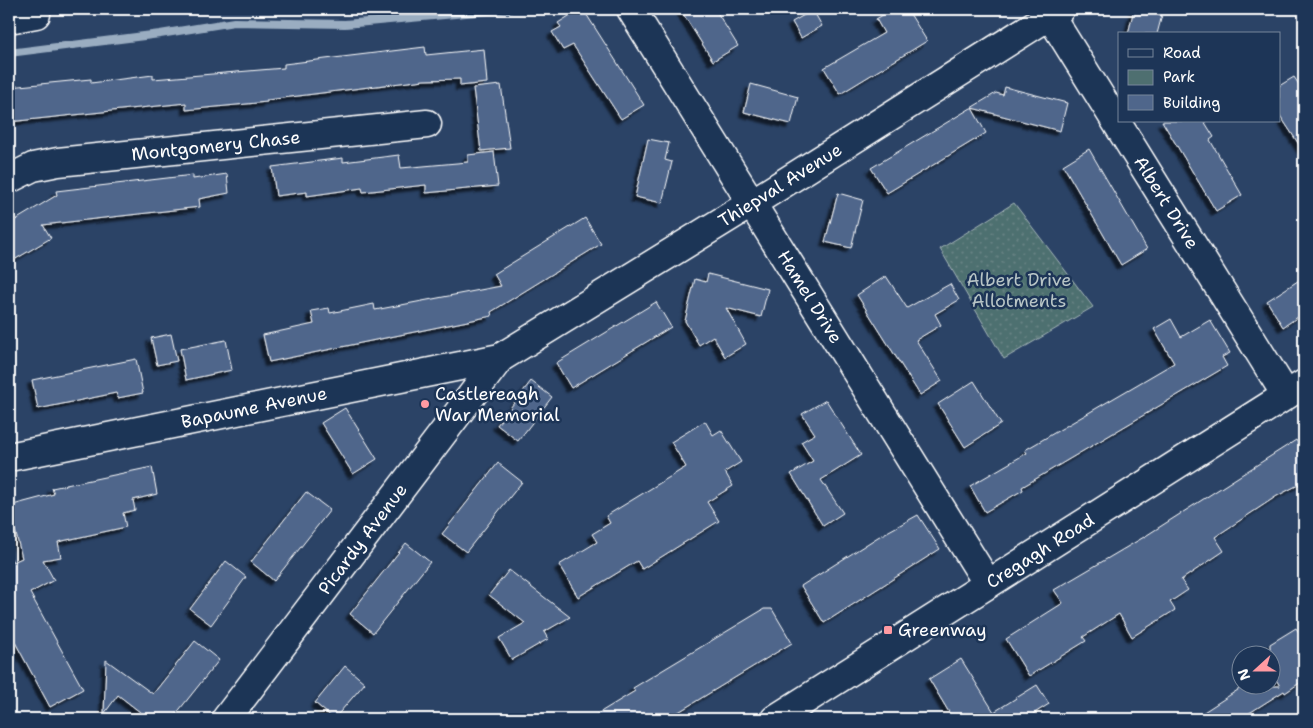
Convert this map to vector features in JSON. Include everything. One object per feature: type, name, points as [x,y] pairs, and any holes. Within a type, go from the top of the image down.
[{"type":"street","points":[[9,19],[36,14],[36,9]]},
{"type":"street","name":"Hamel Drive","points":[[631,9],[988,584]]},
{"type":"street","name":"Thiepval Avenue","points":[[500,358],[752,203],[1052,11]]},
{"type":"street","name":"Albert Drive","points":[[1052,11],[1118,114]]},
{"type":"street","name":"Albert Drive","points":[[1123,122],[1295,390]]},
{"type":"street","name":"Montgomery Chase","points":[[9,179],[33,167],[58,162],[427,124]]},
{"type":"street","name":"Bapaume Avenue","points":[[9,457],[500,358]]},
{"type":"street","name":"Picardy Avenue","points":[[226,719],[500,358]]},
{"type":"street","name":"Cregagh Road","points":[[776,719],[1295,390]]},
{"type":"green space","name":"Albert Drive Allotments","points":[[1014,203],[1093,307],[1004,359],[940,249]]},
{"type":"building","points":[[583,9],[644,105],[621,119],[573,45],[563,50],[552,32],[561,27],[558,23]]},
{"type":"building","points":[[680,9],[715,9],[738,46],[713,61]]},
{"type":"building","points":[[893,9],[907,9],[927,41],[840,94],[824,68],[884,33],[876,19]]},
{"type":"building","points":[[1134,9],[1162,15],[1158,32],[1128,32]]},
{"type":"building","points":[[813,10],[822,26],[801,38],[792,22]]},
{"type":"building","points":[[425,47],[426,55],[484,49],[487,83],[460,86],[460,79],[424,80],[267,100],[267,102],[186,110],[186,103],[9,122],[9,87],[91,79],[91,83],[153,75],[153,79],[284,68],[284,64]]},
{"type":"building","points":[[1294,77],[1304,92],[1304,152],[1280,116],[1280,85]]},
{"type":"building","points":[[751,84],[798,97],[791,124],[744,112]]},
{"type":"building","points":[[501,85],[510,148],[481,151],[473,88]]},
{"type":"building","points":[[1005,87],[1067,103],[1060,131],[972,108],[986,133],[887,193],[871,168],[996,93],[1003,95]]},
{"type":"building","points":[[1163,122],[1205,122],[1214,137],[1210,140],[1242,195],[1216,211]]},
{"type":"building","points":[[648,139],[669,143],[665,160],[672,162],[662,203],[635,197]]},
{"type":"building","points":[[1089,149],[1147,249],[1121,265],[1063,165]]},
{"type":"building","points":[[494,152],[498,186],[426,193],[426,185],[363,192],[362,188],[307,196],[307,192],[276,196],[272,167],[343,158],[343,162],[399,155],[401,168],[468,162],[468,155]]},
{"type":"building","points":[[227,174],[229,193],[199,199],[200,207],[43,225],[51,238],[9,263],[9,224],[57,195],[56,191],[193,175],[193,179]]},
{"type":"building","points":[[838,193],[863,200],[851,248],[825,242]]},
{"type":"building","points":[[585,218],[601,244],[491,312],[492,316],[269,362],[263,335],[314,324],[311,311],[329,308],[330,313],[374,304],[375,310],[501,286],[494,274]]},
{"type":"building","points":[[708,274],[768,289],[761,317],[726,308],[746,344],[725,357],[713,336],[699,345],[685,321],[695,279],[706,282]]},
{"type":"building","points":[[886,276],[907,308],[950,284],[959,300],[935,314],[941,325],[916,340],[942,381],[920,395],[857,295]]},
{"type":"building","points":[[1304,277],[1304,313],[1283,327],[1267,301]]},
{"type":"building","points":[[656,302],[671,327],[571,388],[556,363]]},
{"type":"building","points":[[1171,319],[1181,337],[1210,320],[1230,353],[1222,357],[1227,366],[1022,487],[1023,490],[985,512],[970,486],[1027,453],[1025,450],[1174,363],[1154,329]]},
{"type":"building","points":[[171,334],[177,361],[157,365],[151,338]]},
{"type":"building","points":[[226,340],[232,370],[186,380],[180,349]]},
{"type":"building","points":[[136,359],[143,393],[118,398],[116,393],[38,409],[32,380]]},
{"type":"building","points":[[531,381],[552,397],[518,441],[497,425]]},
{"type":"building","points":[[974,381],[1001,424],[965,447],[938,404]]},
{"type":"building","points":[[826,400],[861,455],[821,480],[843,513],[823,526],[791,474],[813,461],[801,442],[815,434],[802,414]]},
{"type":"building","points":[[345,408],[377,459],[353,474],[321,423]]},
{"type":"building","points":[[705,421],[713,435],[721,430],[741,462],[725,472],[733,486],[707,502],[719,521],[642,569],[637,561],[578,597],[559,565],[597,542],[592,534],[610,523],[606,516],[686,467],[671,442]]},
{"type":"building","points":[[1296,440],[1304,453],[1304,482],[1277,496],[1215,537],[1224,551],[1181,580],[1188,590],[1170,602],[1175,610],[1132,637],[1119,614],[1083,637],[1086,641],[1029,676],[1006,639],[1063,603],[1054,590],[1144,537]]},
{"type":"building","points":[[498,463],[522,482],[466,552],[442,534]]},
{"type":"building","points":[[152,467],[157,494],[133,500],[135,510],[123,513],[126,527],[58,542],[61,557],[43,560],[54,580],[30,593],[83,689],[50,707],[9,631],[9,555],[13,562],[22,558],[9,506],[54,494],[52,488]]},
{"type":"building","points":[[306,492],[330,510],[274,581],[251,562]]},
{"type":"building","points":[[918,515],[940,549],[824,623],[801,586],[878,537]]},
{"type":"building","points":[[406,543],[430,562],[373,633],[350,614]]},
{"type":"building","points":[[226,561],[246,577],[211,625],[190,609]]},
{"type":"building","points":[[509,570],[570,617],[544,632],[548,639],[512,660],[499,638],[525,623],[489,595]]},
{"type":"building","points":[[764,609],[772,609],[792,643],[667,719],[589,719],[635,691],[633,688]]},
{"type":"building","points":[[1296,628],[1304,640],[1304,680],[1285,693],[1284,691],[1280,694],[1280,646],[1270,646],[1270,644]]},
{"type":"building","points":[[195,641],[219,660],[172,719],[149,719],[118,695],[104,714],[106,660],[153,694]]},
{"type":"building","points":[[961,659],[994,712],[1037,685],[1049,704],[1025,719],[953,719],[929,679]]},
{"type":"building","points":[[345,666],[365,683],[334,719],[315,703]]},
{"type":"building","points":[[1230,695],[1276,696],[1240,719],[1193,719]]},
{"type":"waterway","points":[[9,53],[160,34],[234,22],[345,24],[510,9]]},
{"type":"place","name":"Castlereagh War Memorial","points":[[425,404]]},
{"type":"place","name":"Greenway","points":[[888,630]]}]
